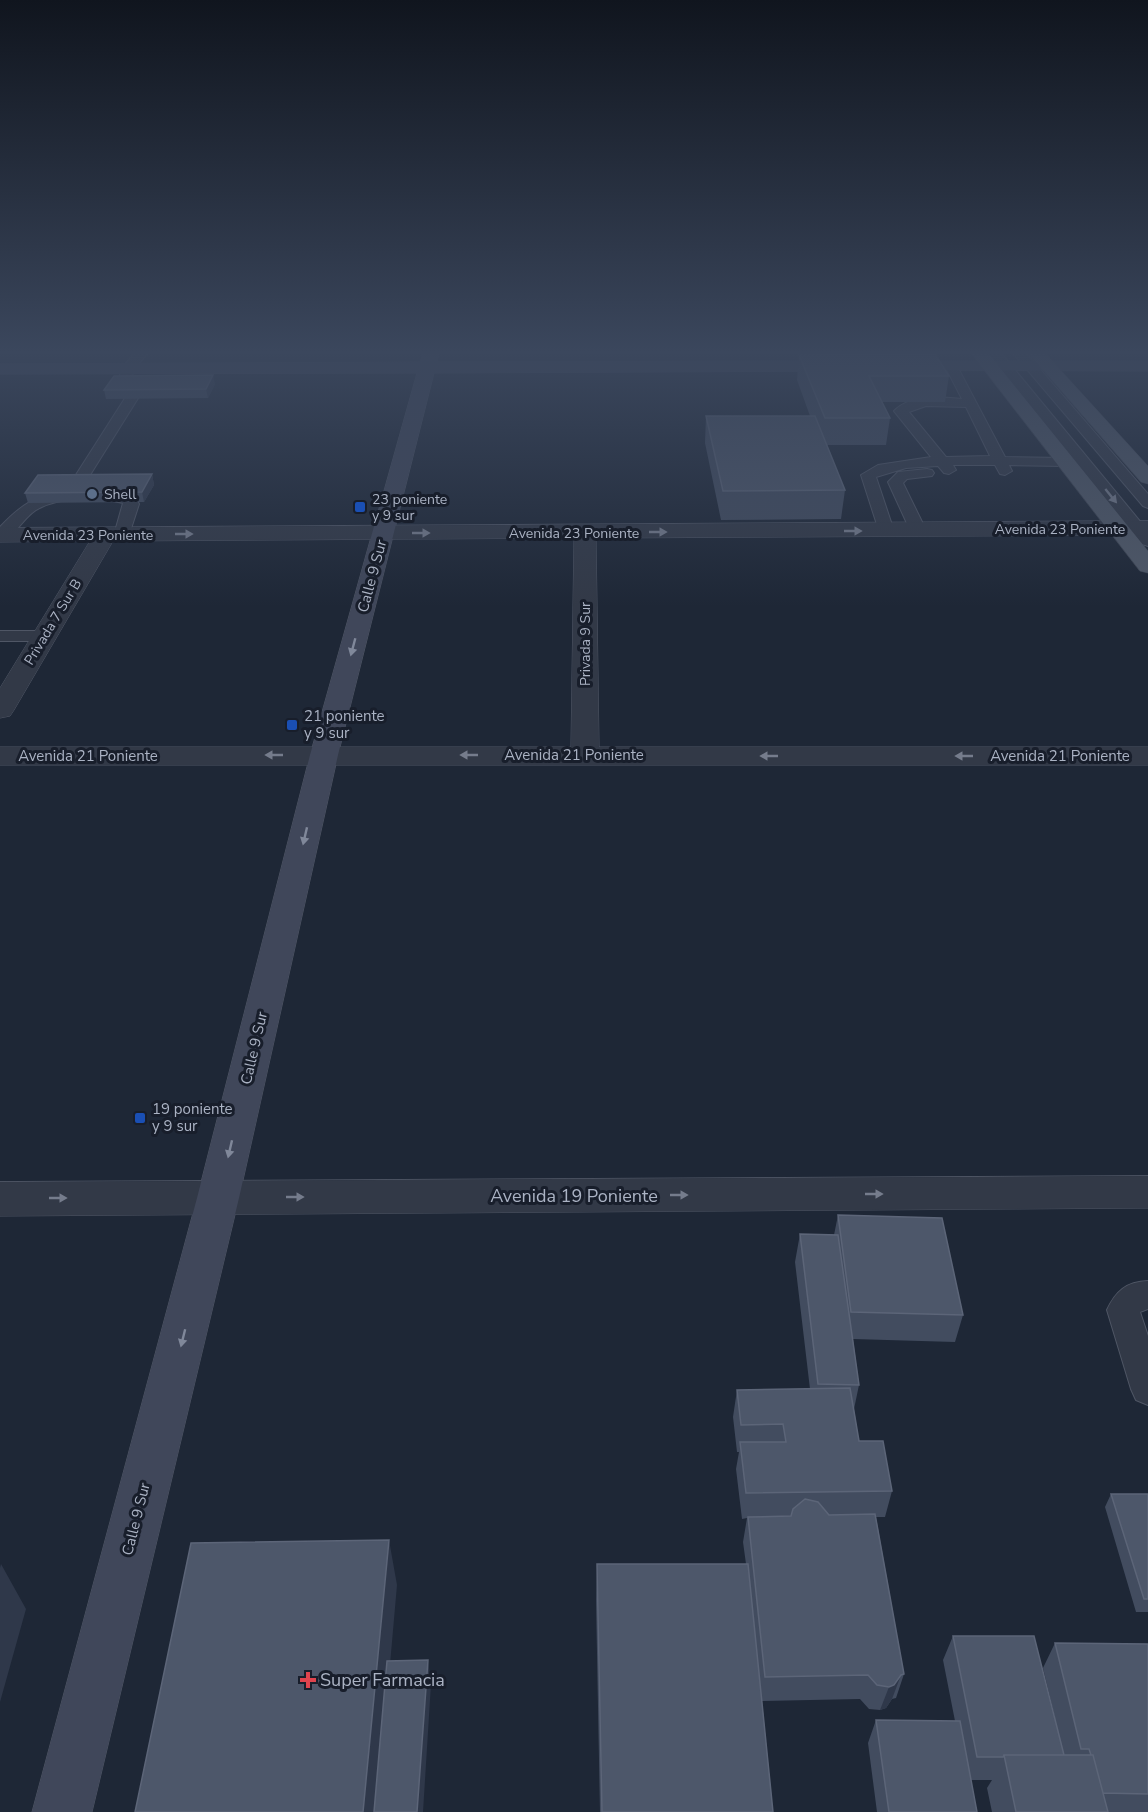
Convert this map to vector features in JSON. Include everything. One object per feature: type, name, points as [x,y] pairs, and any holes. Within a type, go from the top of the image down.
[{"type":"main road","points":[[1047,438],[1068,467],[1138,532],[1148,566]]},
{"type":"main road","points":[[1109,438],[1148,478]]},
{"type":"street","name":"Calle 9 Sur","points":[[62,1812],[218,1198],[324,755],[408,438]]},
{"type":"street","name":"Avenida 23 Poniente","points":[[0,535],[918,530],[1138,532]]},
{"type":"street","name":"Privada 9 Sur","points":[[585,533],[585,756]]},
{"type":"street","name":"Privada 7 Sur B","points":[[0,710],[44,636],[114,535]]},
{"type":"street","name":"Avenida 21 Poniente","points":[[0,756],[1148,756]]},
{"type":"street","name":"Avenida 19 Poniente","points":[[0,1199],[1148,1192]]},
{"type":"lane","points":[[69,497],[106,438]]},
{"type":"lane","points":[[922,438],[946,467]]},
{"type":"lane","points":[[988,438],[1002,467]]},
{"type":"lane","points":[[1058,438],[1138,532]]},
{"type":"lane","points":[[1095,438],[1148,503]]},
{"type":"lane","points":[[886,531],[868,475],[876,469],[892,465],[1068,467]]},
{"type":"lane","points":[[918,530],[895,482],[903,475],[946,467]]},
{"type":"lane","points":[[0,535],[40,501],[69,497],[114,497],[130,500],[131,504],[114,535]]},
{"type":"lane","points":[[0,636],[44,636]]},
{"type":"lane","points":[[1148,1294],[1128,1300],[1123,1310],[1148,1389]]},
{"type":"building","points":[[711,438],[824,438],[845,490],[723,491]]},
{"type":"building","points":[[152,474],[142,492],[25,493],[38,475]]},
{"type":"building","points":[[838,1215],[942,1218],[963,1315],[851,1312]]},
{"type":"building","points":[[800,1234],[838,1235],[859,1385],[818,1384]]},
{"type":"building","points":[[850,1388],[859,1441],[883,1441],[892,1491],[746,1493],[740,1442],[786,1442],[783,1424],[741,1425],[737,1390]]},
{"type":"building","points":[[1111,1494],[1148,1494],[1148,1599],[1144,1599]]},
{"type":"building","points":[[805,1499],[818,1502],[829,1515],[875,1514],[904,1674],[894,1685],[889,1687],[877,1685],[868,1675],[765,1677],[748,1517],[791,1516],[793,1509]]},
{"type":"building","points":[[389,1540],[363,1812],[135,1812],[191,1543]]},
{"type":"building","points":[[597,1564],[748,1564],[773,1812],[602,1812]]},
{"type":"building","points":[[953,1636],[1034,1636],[1064,1755],[977,1757]]},
{"type":"building","points":[[1055,1643],[1148,1644],[1148,1794],[1103,1793],[1093,1755],[1089,1749],[1081,1749]]},
{"type":"building","points":[[428,1660],[417,1812],[374,1812],[387,1661]]},
{"type":"building","points":[[876,1720],[960,1721],[977,1812],[889,1812]]},
{"type":"building","points":[[1004,1755],[1093,1755],[1108,1812],[1016,1812]]},
{"type":"place","name":"Shell","points":[[92,494]]},
{"type":"place","name":"23 poniente y 9 sur","points":[[360,507]]},
{"type":"place","name":"21 poniente y 9 sur","points":[[292,725]]},
{"type":"place","name":"19 poniente y 9 sur","points":[[140,1118]]},
{"type":"place","name":"Super Farmacia","points":[[308,1680]]}]
